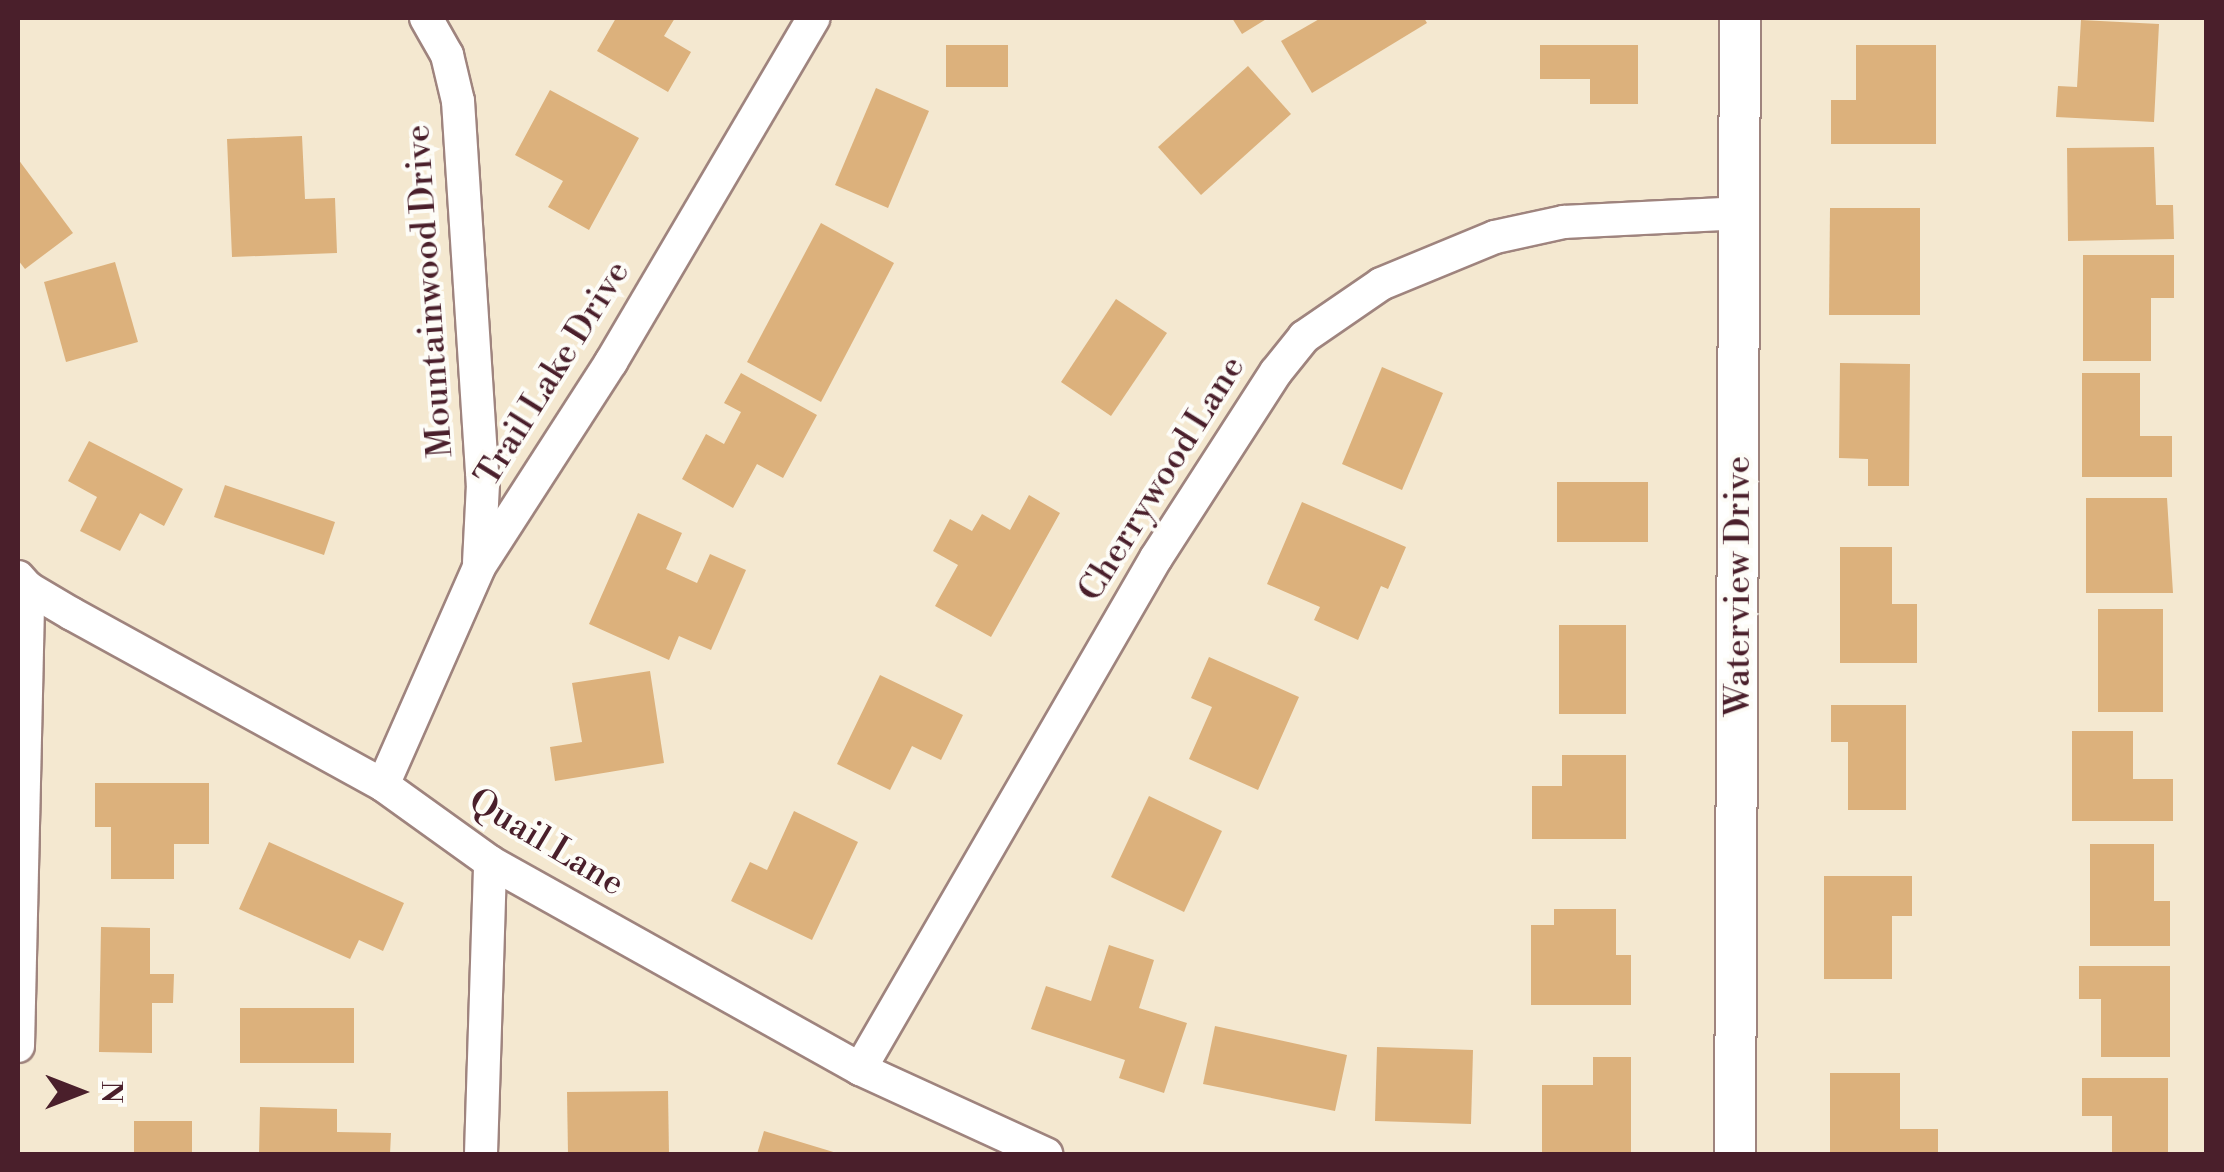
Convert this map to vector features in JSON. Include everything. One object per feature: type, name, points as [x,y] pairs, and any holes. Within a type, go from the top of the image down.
[{"type":"street","name":"Mountainwood Drive","points":[[426,18],[447,55],[458,101],[483,484],[479,567]]},
{"type":"street","name":"Trail Lake Drive","points":[[383,785],[479,567],[612,362],[814,18]]},
{"type":"street","name":"Waterview Drive","points":[[1735,1154],[1740,18]]},
{"type":"street","name":"Cherrywood Lane","points":[[860,1069],[1156,558],[1276,372],[1304,337],[1381,284],[1494,237],[1564,222],[1742,212]]},
{"type":"street","name":"Quail Lane","points":[[23,582],[383,785],[490,862],[860,1069],[1046,1154]]},
{"type":"street","points":[[18,1046],[23,582]]},
{"type":"street","points":[[482,1154],[490,862]]},
{"type":"building","points":[[616,18],[675,18],[664,36],[691,52],[668,92],[597,51]]},
{"type":"building","points":[[1232,18],[1268,18],[1242,34]]},
{"type":"building","points":[[1321,18],[1424,18],[1427,23],[1312,93],[1281,41]]},
{"type":"building","points":[[2081,20],[2159,24],[2154,122],[2056,117],[2058,86],[2077,87]]},
{"type":"building","points":[[946,45],[1008,45],[1008,87],[946,87]]},
{"type":"building","points":[[1540,45],[1638,45],[1638,104],[1590,104],[1590,79],[1540,79]]},
{"type":"building","points":[[1856,45],[1936,45],[1936,144],[1831,144],[1831,100],[1856,100]]},
{"type":"building","points":[[1248,66],[1291,114],[1201,195],[1158,147]]},
{"type":"building","points":[[876,88],[929,111],[888,208],[835,185]]},
{"type":"building","points":[[550,90],[639,138],[589,230],[548,207],[563,181],[515,155]]},
{"type":"building","points":[[302,136],[305,199],[335,198],[337,253],[232,257],[227,139]]},
{"type":"building","points":[[2154,147],[2156,205],[2173,205],[2174,239],[2068,241],[2067,148]]},
{"type":"building","points":[[18,159],[73,233],[25,269],[18,260]]},
{"type":"building","points":[[1830,208],[1920,208],[1920,315],[1829,315]]},
{"type":"building","points":[[821,223],[894,263],[821,402],[747,362]]},
{"type":"building","points":[[2083,255],[2174,255],[2174,298],[2151,298],[2151,361],[2083,361]]},
{"type":"building","points":[[115,262],[138,342],[66,362],[44,282]]},
{"type":"building","points":[[1116,299],[1167,333],[1111,416],[1061,382]]},
{"type":"building","points":[[1840,363],[1910,364],[1909,486],[1868,486],[1868,459],[1839,458]]},
{"type":"building","points":[[1382,367],[1443,393],[1402,490],[1342,464]]},
{"type":"building","points":[[741,373],[817,415],[783,478],[757,464],[733,508],[682,479],[706,434],[724,444],[741,412],[724,403]]},
{"type":"building","points":[[2082,373],[2140,373],[2140,436],[2172,436],[2172,477],[2082,477]]},
{"type":"building","points":[[89,441],[183,489],[164,526],[140,513],[120,551],[80,531],[97,497],[68,481]]},
{"type":"building","points":[[1557,482],[1648,482],[1648,542],[1557,542]]},
{"type":"building","points":[[225,485],[335,522],[324,555],[214,517]]},
{"type":"building","points":[[1029,495],[1060,513],[991,637],[935,606],[958,565],[933,551],[950,519],[972,531],[982,514],[1010,530]]},
{"type":"building","points":[[2086,498],[2167,498],[2173,593],[2086,593]]},
{"type":"building","points":[[1302,502],[1406,547],[1388,589],[1381,586],[1358,640],[1314,620],[1320,607],[1267,584]]},
{"type":"building","points":[[638,513],[682,533],[666,569],[697,583],[710,554],[746,570],[711,650],[679,636],[669,660],[589,624]]},
{"type":"building","points":[[1840,547],[1892,547],[1892,604],[1917,604],[1917,663],[1840,663]]},
{"type":"building","points":[[2098,609],[2163,609],[2163,712],[2098,712]]},
{"type":"building","points":[[1559,625],[1626,625],[1626,714],[1559,714]]},
{"type":"building","points":[[1209,657],[1299,697],[1258,790],[1189,759],[1212,707],[1191,698]]},
{"type":"building","points":[[650,671],[664,763],[555,781],[550,747],[582,742],[572,683]]},
{"type":"building","points":[[880,675],[963,715],[941,760],[912,746],[890,790],[837,764]]},
{"type":"building","points":[[1831,705],[1906,705],[1906,810],[1848,810],[1848,742],[1831,742]]},
{"type":"building","points":[[2072,731],[2133,731],[2133,779],[2173,779],[2173,821],[2072,821]]},
{"type":"building","points":[[1562,755],[1626,755],[1626,839],[1532,839],[1532,786],[1562,786]]},
{"type":"building","points":[[95,783],[209,783],[209,844],[174,844],[174,879],[111,879],[111,827],[95,827]]},
{"type":"building","points":[[1149,796],[1222,831],[1184,912],[1111,877]]},
{"type":"building","points":[[794,811],[858,842],[812,940],[731,901],[750,862],[767,870]]},
{"type":"building","points":[[269,842],[404,903],[383,951],[359,940],[350,959],[239,909]]},
{"type":"building","points":[[2090,844],[2154,844],[2154,901],[2170,901],[2170,946],[2090,946]]},
{"type":"building","points":[[1824,876],[1912,876],[1912,916],[1892,916],[1892,979],[1824,979]]},
{"type":"building","points":[[1554,909],[1616,909],[1616,955],[1631,955],[1631,1005],[1531,1005],[1531,925],[1554,925]]},
{"type":"building","points":[[101,927],[150,928],[150,974],[174,974],[173,1003],[152,1003],[152,1053],[99,1052]]},
{"type":"building","points":[[1109,945],[1154,960],[1139,1008],[1187,1023],[1164,1093],[1119,1078],[1125,1060],[1031,1029],[1046,986],[1091,1001]]},
{"type":"building","points":[[2079,966],[2170,966],[2170,1057],[2101,1057],[2101,999],[2079,999]]},
{"type":"building","points":[[240,1008],[354,1008],[354,1063],[240,1063]]},
{"type":"building","points":[[1215,1026],[1347,1055],[1335,1111],[1203,1084]]},
{"type":"building","points":[[1377,1047],[1473,1050],[1471,1124],[1375,1121]]},
{"type":"building","points":[[1593,1057],[1631,1057],[1631,1153],[1542,1153],[1542,1085],[1593,1085]]},
{"type":"building","points":[[1830,1073],[1900,1073],[1900,1129],[1938,1129],[1938,1154],[1830,1154]]},
{"type":"building","points":[[2082,1078],[2168,1078],[2168,1154],[2112,1154],[2112,1116],[2082,1116]]},
{"type":"building","points":[[668,1091],[669,1154],[568,1154],[567,1092]]},
{"type":"building","points":[[260,1107],[337,1109],[337,1132],[391,1133],[390,1154],[259,1154]]},
{"type":"building","points":[[134,1121],[192,1121],[192,1154],[134,1154]]},
{"type":"building","points":[[764,1131],[840,1154],[757,1154]]}]
